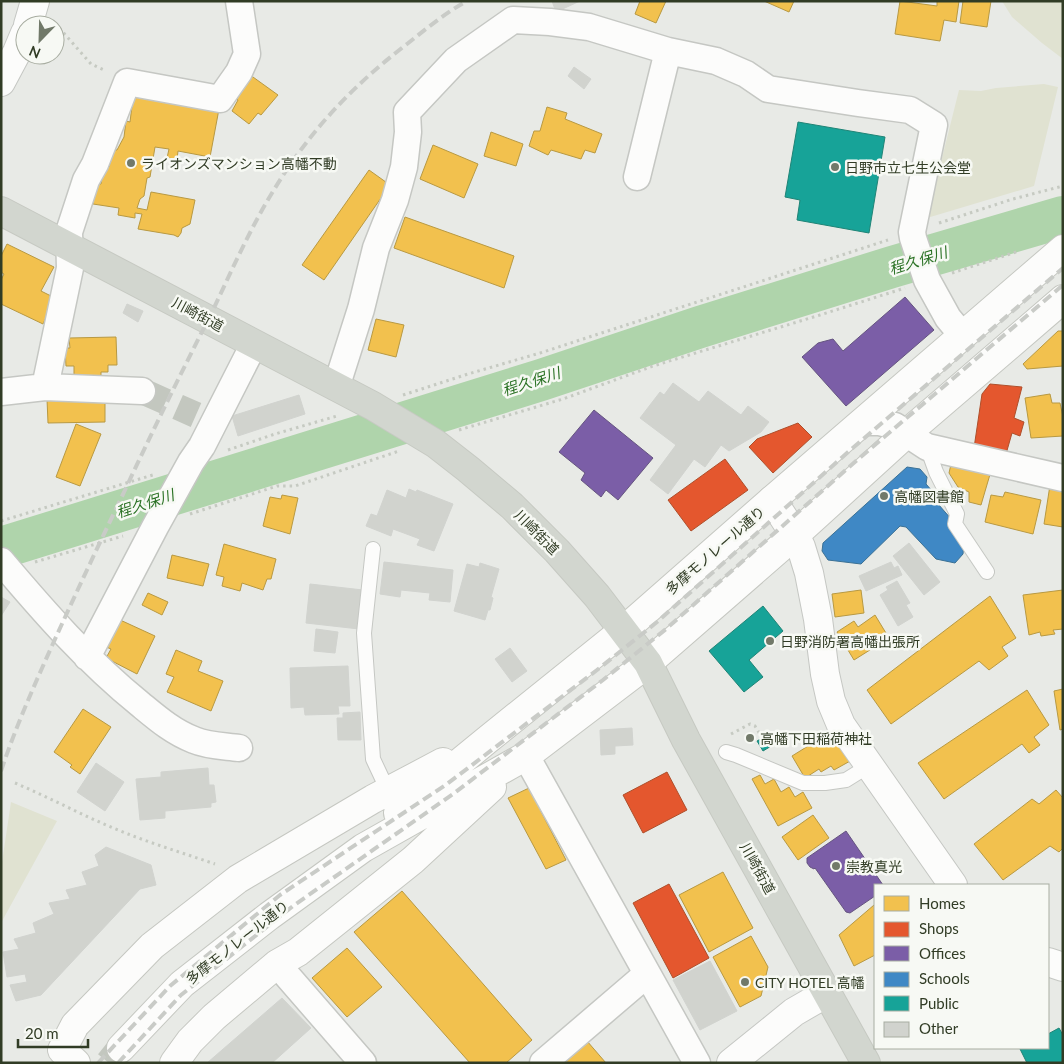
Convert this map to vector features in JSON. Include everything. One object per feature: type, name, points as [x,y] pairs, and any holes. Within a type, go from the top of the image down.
[{"type":"main road","points":[[31,15],[35,1]]},
{"type":"main road","points":[[1,82],[15,56]]},
{"type":"main road","name":"川崎街道","points":[[1,211],[373,406],[412,442],[436,444],[512,506],[597,596],[648,663],[686,740],[866,1063]]},
{"type":"main road","name":"多摩モノレール通り","points":[[364,848],[390,821],[624,630],[1063,249]]},
{"type":"main road","name":"多摩モノレール通り","points":[[121,1048],[182,984],[269,916],[364,848],[526,756],[648,663],[795,535],[917,441],[1063,299]]},
{"type":"main road","points":[[772,500],[801,547],[809,573],[818,619],[831,701],[842,725],[953,884]]},
{"type":"main road","points":[[63,1059],[75,1025],[152,946],[238,879],[388,791],[487,740]]},
{"type":"main road","points":[[174,1063],[190,1041],[214,1017],[277,964],[298,952],[413,860],[526,756]]},
{"type":"main road","points":[[1049,962],[1063,966]]},
{"type":"main road","points":[[731,1063],[794,1012],[828,993]]},
{"type":"street","points":[[45,387],[70,268],[68,232],[86,180],[95,164],[127,82],[220,99],[239,72],[247,54],[239,1]]},
{"type":"street","points":[[335,386],[361,309],[376,248],[395,200],[404,167],[408,132],[407,112],[456,60],[514,20],[589,27],[668,51],[716,61],[746,74],[768,89],[910,110],[934,125],[912,235],[926,277],[948,318],[963,336]]},
{"type":"street","points":[[637,177],[668,51]]},
{"type":"street","points":[[86,657],[154,527],[202,446],[204,420],[254,344]]},
{"type":"street","points":[[1,392],[45,387],[142,391]]},
{"type":"street","points":[[862,422],[879,422],[895,426],[917,441],[1063,478]]},
{"type":"street","points":[[4,568],[86,657],[123,690],[163,737],[239,748]]},
{"type":"street","points":[[526,756],[698,1063]]},
{"type":"street","points":[[277,964],[363,1063]]},
{"type":"street","points":[[543,1063],[648,974]]},
{"type":"lane","points":[[917,441],[936,472],[957,514],[955,524],[987,572]]},
{"type":"lane","points":[[373,549],[364,633],[373,759],[388,791]]},
{"type":"lane","points":[[726,752],[803,783],[825,783],[846,780],[870,765]]},
{"type":"path","points":[[65,34],[91,64],[127,82]]},
{"type":"path","points":[[400,396],[912,235],[1013,198],[1063,186]]},
{"type":"path","points":[[456,431],[563,399],[653,366],[810,318],[926,277],[1024,250]]},
{"type":"path","points":[[4,568],[154,527],[277,486],[295,486],[412,442]]},
{"type":"path","points":[[726,736],[750,724],[755,726],[761,736]]},
{"type":"path","points":[[16,783],[127,834],[220,866]]},
{"type":"green space","points":[[1002,1],[1063,1],[1063,59],[1012,17]]},
{"type":"green space","points":[[1044,84],[1058,87],[1034,186],[927,218],[959,90],[981,91]]},
{"type":"green space","points":[[11,802],[57,821],[1,923],[1,869]]},
{"type":"building: Homes","points":[[640,1],[666,1],[656,23],[635,14]]},
{"type":"building: Homes","points":[[764,1],[794,1],[789,12]]},
{"type":"building: Homes","points":[[900,1],[937,6],[937,1],[959,1],[956,22],[944,20],[940,41],[895,34]]},
{"type":"building: Homes","points":[[963,1],[991,1],[987,27],[960,23]]},
{"type":"building: Homes","points":[[246,72],[278,95],[261,115],[258,113],[249,124],[232,111],[238,100],[231,95]]},
{"type":"building: Homes","name":"ライオンズマンション高幡不動","points":[[138,96],[219,109],[210,157],[178,151],[177,159],[167,158],[169,149],[155,147],[150,177],[147,178],[144,196],[140,199],[137,208],[147,210],[151,192],[195,200],[190,224],[182,228],[178,237],[138,229],[142,214],[135,213],[135,218],[118,215],[119,208],[93,204],[96,184],[101,184],[104,167],[109,167],[113,150],[117,150],[124,137],[126,121],[130,122],[133,98]]},
{"type":"building: Homes","points":[[547,107],[567,113],[565,119],[602,134],[595,153],[585,150],[581,159],[551,150],[548,155],[529,146],[534,131],[540,131]]},
{"type":"building: Homes","points":[[491,132],[523,144],[516,166],[484,156]]},
{"type":"building: Homes","points":[[433,145],[478,164],[464,198],[420,179]]},
{"type":"building: Homes","points":[[369,170],[390,185],[324,280],[302,265]]},
{"type":"building: Homes","points":[[405,217],[514,256],[504,288],[394,248]]},
{"type":"building: Homes","points":[[7,244],[54,267],[41,291],[55,298],[43,324],[1,304],[1,280],[4,274],[1,272],[1,256]]},
{"type":"building: Homes","points":[[376,319],[404,325],[396,357],[368,350]]},
{"type":"building: Homes","points":[[1058,331],[1063,331],[1063,366],[1027,369],[1023,364]]},
{"type":"building: Homes","points":[[116,337],[117,365],[108,365],[108,372],[101,372],[101,378],[74,376],[74,366],[66,366],[65,348],[70,348],[69,338]]},
{"type":"building: Homes","points":[[1050,394],[1052,403],[1060,403],[1063,417],[1063,436],[1031,438],[1025,398]]},
{"type":"building: Homes","points":[[105,397],[105,422],[48,423],[47,399]]},
{"type":"building: Homes","points":[[76,424],[101,434],[80,486],[56,477]]},
{"type":"building: Homes","points":[[952,460],[991,471],[981,505],[969,502],[969,492],[958,487],[949,473]]},
{"type":"building: Homes","points":[[1050,485],[1063,488],[1063,527],[1044,524]]},
{"type":"building: Homes","points":[[1005,492],[1041,500],[1033,534],[985,522],[991,495],[1003,497]]},
{"type":"building: Homes","points":[[282,495],[298,498],[290,534],[263,526],[270,497],[281,499]]},
{"type":"building: Homes","points":[[224,544],[276,559],[271,579],[267,579],[263,590],[242,583],[240,591],[222,586],[224,577],[216,575]]},
{"type":"building: Homes","points":[[172,555],[209,564],[203,586],[167,578]]},
{"type":"building: Homes","points":[[861,590],[864,613],[835,617],[832,594]]},
{"type":"building: Homes","points":[[1063,590],[1063,629],[1053,630],[1055,634],[1041,636],[1040,632],[1029,635],[1023,595]]},
{"type":"building: Homes","points":[[148,593],[168,602],[162,615],[142,605]]},
{"type":"building: Homes","points":[[990,596],[1016,638],[1002,647],[1008,656],[989,670],[979,661],[891,724],[867,690]]},
{"type":"building: Homes","points":[[875,615],[889,638],[854,660],[837,632],[854,621],[858,627]]},
{"type":"building: Homes","points":[[118,619],[155,636],[137,674],[106,658],[111,649],[104,646]]},
{"type":"building: Homes","points":[[176,650],[202,661],[198,671],[223,681],[211,711],[167,692],[174,677],[166,674]]},
{"type":"building: Homes","points":[[1063,689],[1063,729],[1060,730],[1054,691]]},
{"type":"building: Homes","points":[[1027,690],[1049,725],[1034,737],[1040,745],[1029,753],[1022,744],[944,799],[918,763]]},
{"type":"building: Homes","points":[[83,709],[111,727],[80,774],[70,767],[72,765],[54,752]]},
{"type":"building: Homes","points":[[838,732],[852,760],[834,770],[831,766],[821,772],[819,769],[805,778],[792,756],[821,738],[824,741]]},
{"type":"building: Homes","points":[[760,775],[765,784],[774,779],[781,792],[789,787],[795,797],[803,792],[812,808],[778,826],[752,779]]},
{"type":"building: Homes","points":[[529,788],[566,860],[546,869],[508,798]]},
{"type":"building: Homes","points":[[1056,790],[1063,798],[1063,848],[1059,852],[1050,846],[1003,880],[974,844],[1032,799],[1039,804]]},
{"type":"building: Homes","points":[[813,815],[829,838],[798,860],[782,837]]},
{"type":"building: Homes","points":[[723,872],[753,928],[709,952],[679,895]]},
{"type":"building: Homes","points":[[402,891],[532,1040],[506,1063],[470,1063],[354,932]]},
{"type":"building: Homes","points":[[874,905],[874,956],[854,966],[839,935]]},
{"type":"building: Homes","name":"CITY HOTEL 高幡","points":[[751,936],[768,967],[761,996],[740,1007],[713,957]]},
{"type":"building: Homes","points":[[347,948],[382,987],[347,1017],[312,978]]},
{"type":"building: Homes","points":[[587,1041],[606,1063],[566,1063],[565,1061]]},
{"type":"building: Shops","points":[[990,384],[1022,387],[1014,418],[1024,422],[1020,436],[1012,433],[1006,454],[974,448],[982,394]]},
{"type":"building: Shops","points":[[798,423],[812,437],[773,473],[749,447],[757,439]]},
{"type":"building: Shops","points":[[725,459],[748,490],[691,531],[668,500]]},
{"type":"building: Shops","points":[[667,772],[687,810],[643,833],[623,795]]},
{"type":"building: Shops","points":[[669,884],[709,958],[673,978],[633,903]]},
{"type":"building: Offices","points":[[905,297],[934,330],[846,406],[802,357],[818,343],[833,339],[843,351]]},
{"type":"building: Offices","points":[[594,410],[653,458],[618,500],[606,490],[601,497],[581,480],[585,473],[559,452]]},
{"type":"building: Offices","points":[[846,831],[882,884],[874,884],[874,897],[850,913],[846,912],[815,868],[810,867],[807,863],[807,858]]},
{"type":"building: Schools","points":[[907,467],[920,469],[927,477],[926,484],[933,492],[932,497],[952,520],[964,542],[963,554],[955,563],[936,559],[906,527],[900,526],[861,564],[828,560],[822,551],[823,543]]},
{"type":"building: Public","name":"日野市立七生公会堂","points":[[798,122],[885,137],[869,233],[797,220],[800,200],[785,197]]},
{"type":"building: Public","points":[[763,606],[783,631],[749,660],[763,677],[744,692],[709,651]]},
{"type":"building: Public","points":[[768,735],[773,745],[763,751],[757,741]]},
{"type":"building: Public","points":[[1059,1028],[1063,1035],[1063,1063],[1027,1063],[1020,1049],[1049,1049],[1049,1033]]},
{"type":"building: Other","points":[[552,1],[580,1],[556,12]]},
{"type":"building: Other","points":[[574,67],[591,79],[584,89],[568,76]]},
{"type":"building: Other","points":[[127,304],[143,311],[138,322],[123,313]]},
{"type":"building: Other","points":[[673,383],[699,402],[708,391],[741,415],[748,406],[769,422],[761,432],[729,451],[721,445],[705,467],[694,459],[668,494],[650,480],[676,445],[640,418],[660,392],[664,395]]},
{"type":"building: Other","points":[[299,395],[305,414],[238,436],[232,416]]},
{"type":"building: Other","points":[[409,489],[416,492],[417,490],[453,504],[434,551],[417,545],[420,539],[393,529],[391,536],[366,526],[371,514],[377,516],[387,490],[406,498]]},
{"type":"building: Other","points":[[909,543],[940,582],[924,595],[893,556]]},
{"type":"building: Other","points":[[384,562],[453,570],[450,602],[429,600],[430,593],[401,590],[400,597],[380,594]]},
{"type":"building: Other","points":[[891,562],[894,568],[898,566],[902,575],[866,591],[859,576]]},
{"type":"building: Other","points":[[480,563],[499,569],[491,597],[493,598],[490,610],[488,610],[485,620],[454,611],[467,564],[479,567]]},
{"type":"building: Other","points":[[897,581],[910,603],[906,605],[913,617],[898,626],[880,595],[888,590],[886,587]]},
{"type":"building: Other","points":[[310,584],[363,590],[359,629],[306,623]]},
{"type":"building: Other","points":[[1,597],[10,602],[1,616]]},
{"type":"building: Other","points":[[316,629],[338,632],[335,653],[314,651]]},
{"type":"building: Other","points":[[510,648],[527,671],[512,682],[495,659]]},
{"type":"building: Other","points":[[348,666],[350,706],[338,706],[339,714],[305,715],[304,707],[291,708],[290,668]]},
{"type":"building: Other","points":[[360,712],[361,740],[338,740],[337,718],[343,718],[343,713]]},
{"type":"building: Other","points":[[632,728],[633,745],[615,746],[615,754],[601,755],[600,730]]},
{"type":"building: Other","points":[[96,763],[124,782],[105,811],[77,792]]},
{"type":"building: Other","points":[[208,768],[209,785],[214,785],[216,802],[211,803],[211,807],[165,811],[165,818],[140,820],[136,779],[161,777],[161,772]]},
{"type":"building: Other","points":[[106,847],[151,865],[156,885],[140,889],[41,995],[16,1001],[10,985],[27,982],[25,974],[7,977],[3,952],[19,949],[14,939],[36,933],[33,923],[54,914],[49,903],[70,899],[66,890],[87,885],[82,872],[99,866],[95,855]]},
{"type":"building: Other","points":[[710,961],[737,1011],[700,1030],[673,980]]},
{"type":"building: Other","points":[[282,998],[311,1028],[272,1063],[207,1063]]},
{"type":"waterway","name":"程久保川","points":[[1,548],[541,380],[700,327],[892,267],[1063,217]]},
{"type":"tunnel","points":[[142,391],[196,415]]},
{"type":"tunnel","points":[[109,1063],[121,1048]]},
{"type":"railway","points":[[1,771],[31,693],[88,569],[240,252],[272,193],[300,150],[349,94],[421,33],[467,1]]},
{"type":"railway","points":[[98,1063],[170,986],[280,895],[447,784],[657,622],[847,453],[1063,268]]},
{"type":"railway","points":[[118,1063],[181,995],[293,906],[453,794],[603,680],[666,629],[856,461],[1063,285]]},
{"type":"place","name":"ライオンズマンション高幡不動","points":[[131,163]]},
{"type":"place","name":"日野市立七生公会堂","points":[[835,167]]},
{"type":"place","name":"高幡図書館","points":[[884,496]]},
{"type":"place","name":"日野消防署高幡出張所","points":[[770,641]]},
{"type":"place","name":"高幡下田稲荷神社","points":[[750,738]]},
{"type":"place","name":"崇教真光","points":[[836,866]]},
{"type":"place","name":"CITY HOTEL 高幡","points":[[745,982]]}]
